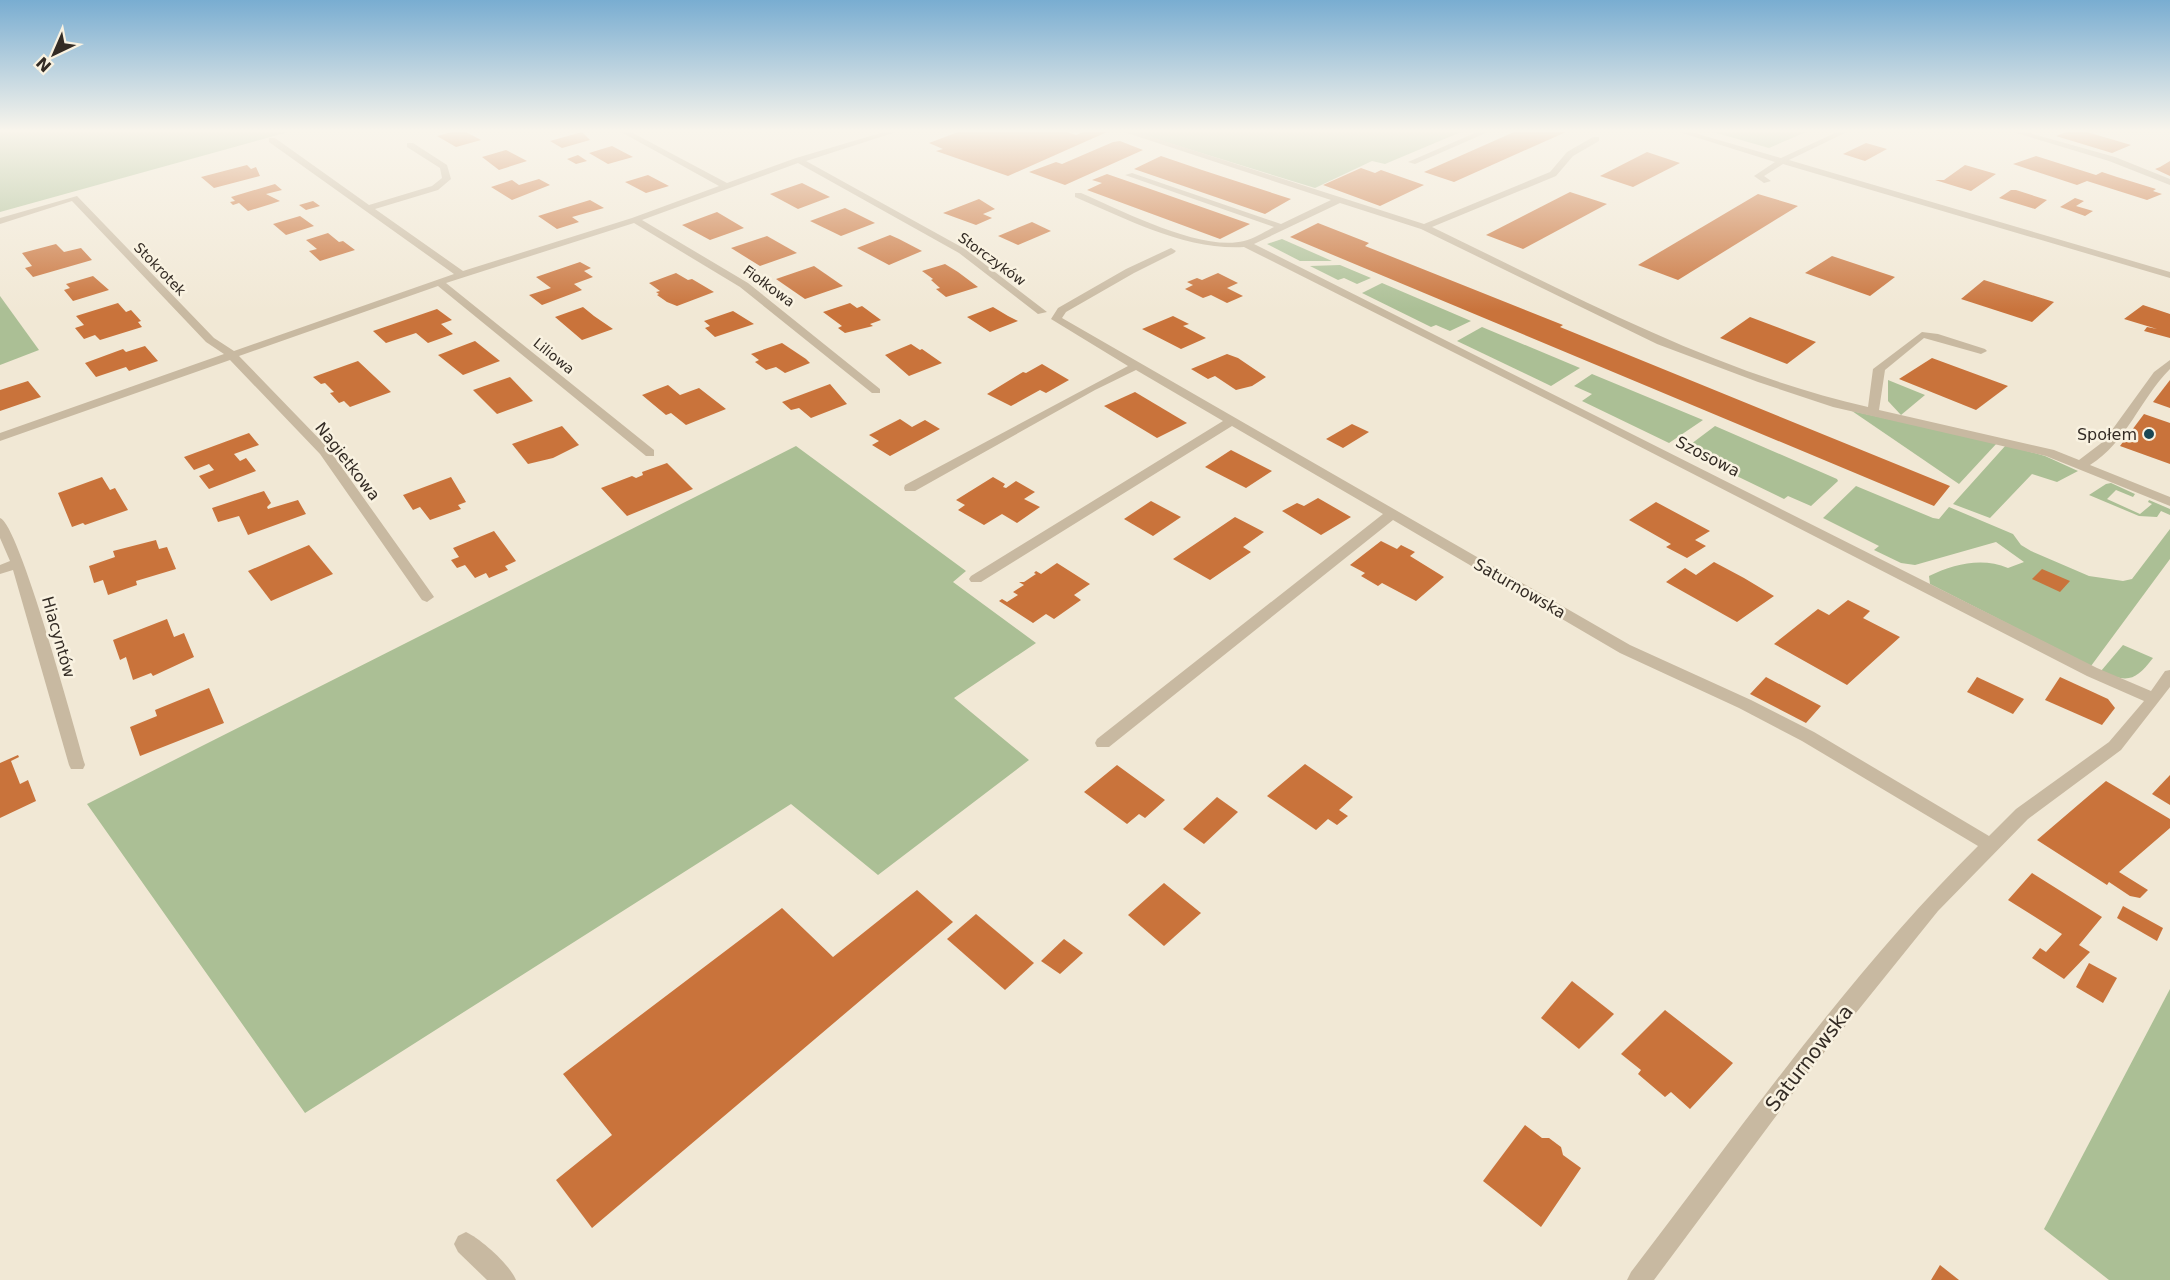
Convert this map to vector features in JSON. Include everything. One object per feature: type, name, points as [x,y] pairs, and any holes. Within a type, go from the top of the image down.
[{"type":"street","points":[[344,192],[462,274]]},
{"type":"street","points":[[367,208],[422,192]]},
{"type":"street","points":[[0,437],[462,274],[635,220],[711,192]]},
{"type":"street","name":"Storczyków","points":[[856,192],[962,251],[1042,312]]},
{"type":"street","points":[[1179,192],[1282,226]]},
{"type":"street","points":[[1314,192],[1424,227],[1661,342],[1762,380],[1837,404],[2004,441],[2082,464],[2170,502]]},
{"type":"street","points":[[1424,227],[1514,192]]},
{"type":"street","points":[[1887,192],[2170,275]]},
{"type":"street","points":[[1078,195],[1212,244],[1246,244],[1340,200]]},
{"type":"street","name":"Stokrotek","points":[[0,221],[74,198],[210,340],[231,354]]},
{"type":"street","name":"Fiołkowa","points":[[635,220],[744,285],[876,391]]},
{"type":"street","name":"Szosowa","points":[[1246,244],[2092,672],[2154,699]]},
{"type":"street","name":"Saturnowska","points":[[1171,251],[1062,310],[1056,319],[1625,649],[1681,677],[1745,704],[1889,782],[1990,845]]},
{"type":"street","name":"Liliowa","points":[[439,282],[650,453]]},
{"type":"street","points":[[1873,412],[1879,369],[1922,335],[1934,336],[1981,351]]},
{"type":"street","name":"Nagietkowa","points":[[231,354],[324,451],[427,597]]},
{"type":"street","points":[[2082,464],[2100,454],[2170,363]]},
{"type":"street","points":[[910,488],[1091,388],[1136,366]]},
{"type":"street","points":[[976,579],[1232,421]]},
{"type":"street","points":[[1103,743],[1393,513]]},
{"type":"street","name":"Hiacyntów","points":[[0,522],[18,562],[77,765]]},
{"type":"street","points":[[0,570],[18,562]]},
{"type":"street","name":"Saturnowska","points":[[1638,1280],[1807,1058],[1931,905],[2022,814],[2115,746],[2154,699],[2170,675]]},
{"type":"street","points":[[466,1244],[504,1280]]},
{"type":"green space","points":[[0,192],[73,192],[0,212]]},
{"type":"green space","points":[[1282,239],[1332,261],[1300,261],[1267,244]]},
{"type":"green space","points":[[1340,265],[1371,278],[1357,284],[1344,278],[1338,280],[1310,266]]},
{"type":"green space","points":[[1382,283],[1471,321],[1450,331],[1436,325],[1431,327],[1362,293]]},
{"type":"green space","points":[[0,296],[39,350],[0,365]]},
{"type":"green space","points":[[1482,327],[1580,368],[1551,386],[1457,341]]},
{"type":"green space","points":[[1592,374],[1703,420],[1669,443],[1582,401],[1592,394],[1574,386]]},
{"type":"green space","points":[[1888,380],[1925,395],[1901,415],[1888,401]]},
{"type":"green space","points":[[1852,411],[1997,443],[1959,484]]},
{"type":"green space","points":[[1715,426],[1838,481],[1811,506],[1788,496],[1784,499],[1683,450]]},
{"type":"green space","points":[[2006,445],[2045,456],[2078,471],[2057,482],[2032,474],[1990,518],[1953,504]]},
{"type":"green space","points":[[796,446],[966,571],[953,582],[1036,643],[954,698],[1029,760],[878,875],[791,804],[305,1113],[87,804]]},
{"type":"green space","points":[[2111,483],[2135,494],[2133,497],[2116,490],[2107,499],[2140,514],[2152,504],[2148,502],[2149,500],[2170,509],[2170,515],[2161,511],[2157,517],[2139,516],[2089,495]]},
{"type":"green space","points":[[1856,486],[1933,518],[1939,519],[1949,507],[2013,534],[2021,545],[2031,551],[2089,576],[2123,581],[2132,579],[2170,529],[2170,559],[2091,666],[1930,584],[1929,576],[1958,565],[1988,563],[2008,568],[2024,562],[1996,542],[1915,565],[1901,563],[1874,550],[1879,546],[1823,518]]},
{"type":"green space","points":[[2123,645],[2153,658],[2142,671],[2131,678],[2118,678],[2101,671]]},
{"type":"green space","points":[[2170,989],[2170,1280],[2109,1280],[2044,1229]]},
{"type":"building","points":[[249,192],[275,192],[266,194],[280,201],[248,211],[239,203],[233,205],[230,202],[235,201],[231,197]]},
{"type":"building","points":[[499,192],[533,192],[512,200]]},
{"type":"building","points":[[777,192],[819,192],[830,197],[798,209],[770,194]]},
{"type":"building","points":[[1092,192],[1158,192],[1250,224],[1220,239]]},
{"type":"building","points":[[1200,192],[1269,192],[1291,199],[1265,214]]},
{"type":"building","points":[[1341,192],[1410,192],[1380,206]]},
{"type":"building","points":[[1570,192],[1607,204],[1523,249],[1486,235]]},
{"type":"building","points":[[2008,192],[2021,192],[2047,200],[2035,209],[1999,198]]},
{"type":"building","points":[[2121,192],[2155,192],[2162,194],[2147,200]]},
{"type":"building","points":[[1758,194],[1798,206],[1678,280],[1638,265]]},
{"type":"building","points":[[2075,198],[2084,201],[2076,206],[2093,211],[2085,216],[2060,207]]},
{"type":"building","points":[[979,199],[995,209],[983,214],[992,218],[976,225],[943,213]]},
{"type":"building","points":[[590,200],[604,208],[572,217],[579,222],[557,229],[538,216]]},
{"type":"building","points":[[313,201],[320,206],[306,210],[299,205]]},
{"type":"building","points":[[845,208],[875,223],[841,236],[810,221]]},
{"type":"building","points":[[717,212],[744,228],[710,240],[682,225]]},
{"type":"building","points":[[300,216],[314,226],[286,235],[273,224]]},
{"type":"building","points":[[1032,222],[1051,231],[1018,245],[998,236]]},
{"type":"building","points":[[1318,223],[1369,243],[1365,246],[1563,325],[1560,327],[1950,486],[1934,506],[1290,237]]},
{"type":"building","points":[[328,233],[355,250],[320,261],[309,251],[317,249],[306,240]]},
{"type":"building","points":[[890,235],[922,251],[889,265],[857,248]]},
{"type":"building","points":[[767,236],[797,253],[760,266],[731,248]]},
{"type":"building","points":[[56,244],[64,252],[81,248],[92,260],[33,277],[25,268],[32,266],[22,253]]},
{"type":"building","points":[[1832,256],[1895,277],[1870,296],[1805,273]]},
{"type":"building","points":[[580,262],[591,268],[584,271],[593,277],[574,284],[582,290],[542,305],[529,295],[551,288],[536,277]]},
{"type":"building","points":[[945,264],[978,287],[946,297],[936,289],[940,288],[931,280],[933,279],[922,271]]},
{"type":"building","points":[[814,266],[843,286],[805,299],[776,279]]},
{"type":"building","points":[[676,273],[714,292],[677,306],[667,302],[657,295],[659,294],[656,292],[660,291],[649,283]]},
{"type":"building","points":[[1218,273],[1238,283],[1227,288],[1243,296],[1227,303],[1211,295],[1203,298],[1185,289],[1193,285],[1187,282],[1197,278],[1202,280]]},
{"type":"building","points":[[93,276],[109,290],[73,301],[64,290],[70,288],[66,284]]},
{"type":"building","points":[[1984,280],[2054,302],[2032,322],[1961,299]]},
{"type":"building","points":[[118,303],[126,312],[131,310],[141,321],[138,322],[142,327],[100,340],[95,335],[84,339],[75,328],[84,325],[76,316]]},
{"type":"building","points":[[850,303],[857,308],[862,306],[881,320],[870,324],[873,326],[845,333],[838,328],[842,326],[823,312]]},
{"type":"building","points":[[2143,305],[2170,314],[2170,338],[2144,331],[2147,327],[2157,329],[2124,319]]},
{"type":"building","points":[[583,307],[613,329],[582,340],[555,317]]},
{"type":"building","points":[[993,307],[1018,321],[990,332],[967,317]]},
{"type":"building","points":[[437,309],[452,320],[441,324],[453,334],[428,343],[416,333],[386,343],[373,331]]},
{"type":"building","points":[[733,311],[754,324],[715,337],[705,328],[710,326],[704,321]]},
{"type":"building","points":[[1173,316],[1189,324],[1183,326],[1206,338],[1181,349],[1142,329]]},
{"type":"building","points":[[1750,317],[1816,342],[1787,364],[1720,338]]},
{"type":"building","points":[[475,341],[500,361],[463,375],[438,355]]},
{"type":"building","points":[[782,343],[810,363],[785,373],[776,367],[766,370],[755,362],[759,360],[751,354]]},
{"type":"building","points":[[911,344],[942,363],[909,376],[885,355]]},
{"type":"building","points":[[145,346],[158,361],[129,371],[126,367],[96,377],[85,363],[123,349],[126,352]]},
{"type":"building","points":[[1227,354],[1238,358],[1266,377],[1252,386],[1236,390],[1215,376],[1208,379],[1191,369]]},
{"type":"building","points":[[1932,358],[2008,386],[1976,410],[1899,379]]},
{"type":"building","points":[[358,361],[391,392],[350,407],[344,401],[339,403],[330,393],[334,392],[325,383],[321,384],[313,377]]},
{"type":"building","points":[[1042,364],[1069,380],[1046,393],[1040,390],[1011,406],[987,394],[1023,372],[1026,373]]},
{"type":"building","points":[[510,377],[533,401],[497,414],[473,390]]},
{"type":"building","points":[[2170,380],[2170,408],[2153,402]]},
{"type":"building","points":[[28,381],[41,397],[0,411],[0,390]]},
{"type":"building","points":[[830,384],[847,404],[811,418],[799,408],[791,410],[782,402]]},
{"type":"building","points":[[668,385],[680,395],[699,388],[726,409],[686,425],[671,413],[666,415],[642,395]]},
{"type":"building","points":[[1135,392],[1187,423],[1157,438],[1104,406]]},
{"type":"building","name":"Społem","points":[[2144,414],[2170,423],[2170,464],[2120,446]]},
{"type":"building","points":[[900,419],[912,427],[925,420],[940,429],[890,456],[872,445],[879,441],[869,435]]},
{"type":"building","points":[[1352,424],[1369,432],[1343,448],[1326,439]]},
{"type":"building","points":[[562,426],[579,445],[553,458],[528,464],[512,444]]},
{"type":"building","points":[[249,433],[259,445],[234,454],[240,461],[246,458],[256,471],[209,489],[199,476],[214,470],[209,464],[194,470],[184,457]]},
{"type":"building","points":[[1231,450],[1272,471],[1246,488],[1205,467]]},
{"type":"building","points":[[667,463],[693,489],[627,516],[601,488],[632,476],[636,478],[643,475],[642,472]]},
{"type":"building","points":[[102,477],[110,490],[115,488],[128,510],[85,525],[83,523],[72,527],[58,493]]},
{"type":"building","points":[[451,477],[466,502],[458,505],[461,509],[430,520],[420,507],[413,510],[403,495]]},
{"type":"building","points":[[993,477],[1005,484],[1003,487],[1006,488],[1016,481],[1035,492],[1024,499],[1040,507],[1017,523],[1002,514],[984,525],[958,510],[965,505],[956,500]]},
{"type":"building","points":[[264,491],[271,503],[268,509],[298,500],[306,514],[248,535],[239,516],[218,522],[212,508]]},
{"type":"building","points":[[1318,498],[1351,517],[1321,535],[1282,511],[1297,503],[1304,506]]},
{"type":"building","points":[[1151,501],[1181,517],[1153,536],[1124,519]]},
{"type":"building","points":[[1656,502],[1710,531],[1695,540],[1706,546],[1687,558],[1666,547],[1671,544],[1629,520]]},
{"type":"building","points":[[1235,517],[1264,532],[1243,547],[1251,552],[1210,580],[1173,559]]},
{"type":"building","points":[[494,531],[516,561],[505,566],[508,570],[489,578],[486,573],[475,578],[465,565],[457,568],[451,560],[459,557],[453,548]]},
{"type":"building","points":[[156,540],[159,549],[167,547],[176,569],[136,581],[137,585],[108,595],[103,580],[94,583],[89,566],[115,557],[113,551]]},
{"type":"building","points":[[1381,541],[1397,549],[1401,545],[1415,552],[1410,556],[1444,577],[1416,601],[1382,583],[1378,586],[1361,576],[1365,573],[1350,565]]},
{"type":"building","points":[[309,545],[333,574],[271,601],[248,571]]},
{"type":"building","points":[[1714,562],[1774,596],[1737,622],[1666,582],[1685,568],[1696,575]]},
{"type":"building","points":[[1057,563],[1090,584],[1074,595],[1081,600],[1054,619],[1046,614],[1033,623],[999,601],[1002,599],[1007,602],[1018,595],[1013,592],[1024,585],[1019,582],[1024,582],[1036,574],[1034,573],[1036,571],[1041,574]]},
{"type":"building","points":[[2042,569],[2070,581],[2060,592],[2032,579]]},
{"type":"building","points":[[1848,600],[1870,611],[1863,618],[1900,637],[1847,685],[1774,644],[1818,609],[1829,615]]},
{"type":"building","points":[[167,619],[174,637],[184,633],[194,657],[153,676],[151,673],[133,680],[126,657],[120,660],[113,640]]},
{"type":"building","points":[[1766,677],[1821,706],[1806,723],[1750,694]]},
{"type":"building","points":[[1977,677],[2024,699],[2013,714],[1967,692]]},
{"type":"building","points":[[2060,677],[2108,699],[2115,708],[2102,725],[2045,700]]},
{"type":"building","points":[[209,688],[224,723],[140,756],[130,727],[157,716],[155,710]]},
{"type":"building","points":[[18,755],[19,757],[11,761],[20,784],[28,780],[36,801],[0,818],[0,763]]},
{"type":"building","points":[[1305,764],[1353,797],[1339,810],[1348,816],[1337,825],[1328,819],[1316,830],[1267,796]]},
{"type":"building","points":[[1117,765],[1165,800],[1145,818],[1139,814],[1127,824],[1084,792]]},
{"type":"building","points":[[2170,775],[2170,805],[2152,794]]},
{"type":"building","points":[[2106,781],[2170,819],[2170,828],[2119,872],[2148,890],[2140,898],[2130,896],[2109,882],[2107,885],[2037,840]]},
{"type":"building","points":[[1217,797],[1238,812],[1204,844],[1183,829]]},
{"type":"building","points":[[2032,873],[2102,917],[2079,945],[2090,952],[2064,979],[2032,958],[2040,948],[2046,952],[2062,934],[2008,900]]},
{"type":"building","points":[[1164,883],[1201,913],[1164,946],[1128,915]]},
{"type":"building","points":[[917,890],[953,922],[592,1228],[556,1180],[612,1135],[563,1074],[782,908],[833,957]]},
{"type":"building","points":[[2123,906],[2163,928],[2157,941],[2117,918]]},
{"type":"building","points":[[976,914],[1034,963],[1005,990],[947,939]]},
{"type":"building","points":[[1064,939],[1083,953],[1060,974],[1041,961]]},
{"type":"building","points":[[2089,963],[2117,978],[2103,1003],[2076,987]]},
{"type":"building","points":[[1572,981],[1614,1014],[1579,1049],[1541,1018]]},
{"type":"building","points":[[1665,1010],[1733,1063],[1690,1109],[1671,1092],[1665,1097],[1638,1074],[1641,1070],[1621,1054]]},
{"type":"building","points":[[1525,1125],[1542,1138],[1549,1138],[1561,1147],[1563,1155],[1581,1168],[1541,1227],[1483,1181]]},
{"type":"building","points":[[1940,1265],[1959,1280],[1931,1280]]},
{"type":"place","name":"Społem","points":[[2149,434]]}]
